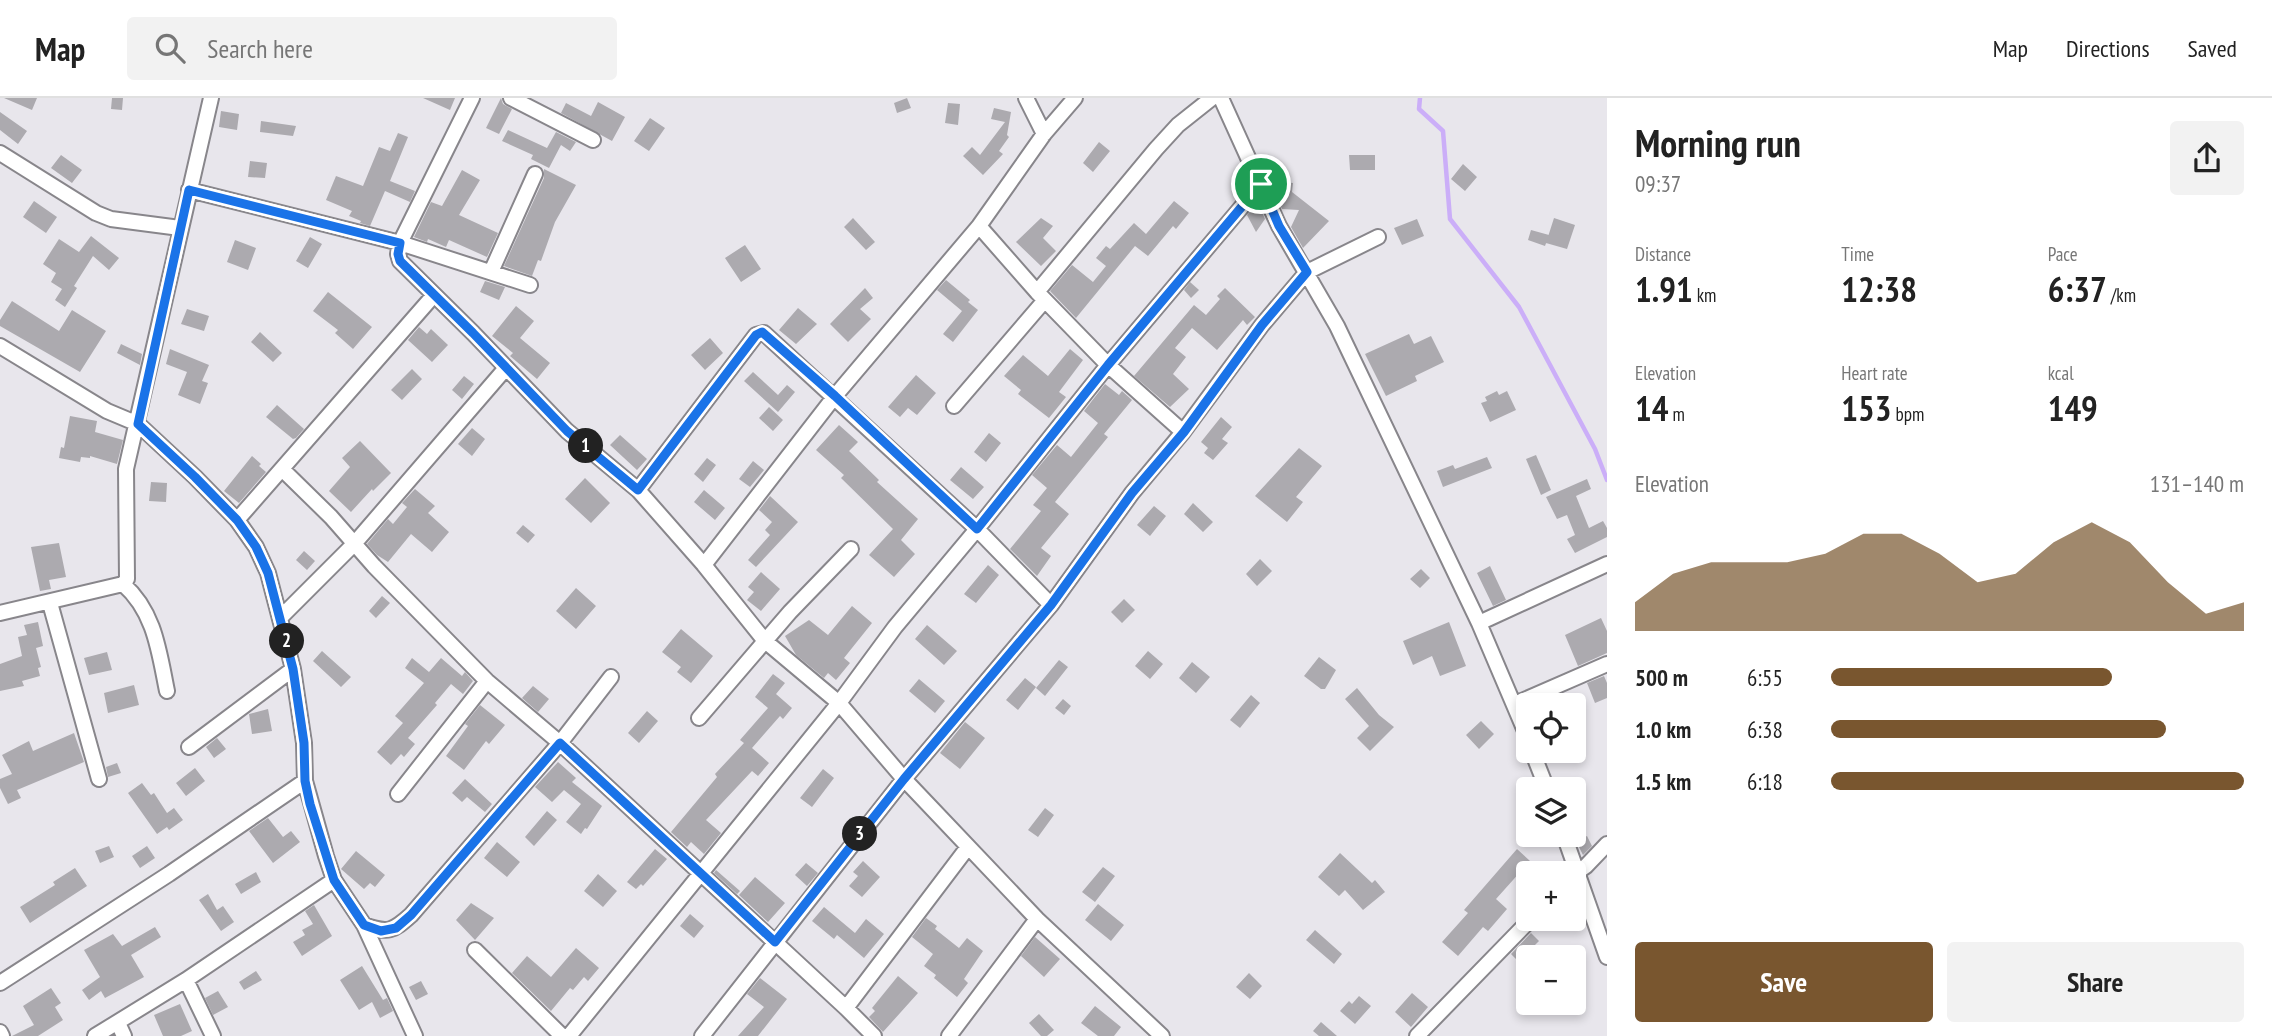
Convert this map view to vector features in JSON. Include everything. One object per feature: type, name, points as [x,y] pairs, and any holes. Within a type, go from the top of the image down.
[{"type":"street","points":[[0,613],[123,584],[127,579],[126,469],[211,98]]},
{"type":"street","points":[[472,98],[400,243],[400,261],[567,431],[638,490],[704,565],[765,641],[839,703],[904,779],[1037,919],[1162,1036]]},
{"type":"street","points":[[511,98],[593,140]]},
{"type":"street","points":[[1026,98],[1044,134]]},
{"type":"street","points":[[704,565],[835,396],[979,226],[1044,134],[1075,98]]},
{"type":"street","points":[[954,407],[1156,149],[1178,125],[1212,98]]},
{"type":"street","points":[[1221,98],[1279,226],[1338,326],[1515,704],[1607,664]]},
{"type":"street","points":[[0,153],[96,213],[111,219],[180,228]]},
{"type":"street","points":[[491,272],[535,174]]},
{"type":"street","points":[[569,1036],[839,703],[895,627],[1108,365],[1261,184]]},
{"type":"street","points":[[189,190],[400,243],[530,285]]},
{"type":"street","points":[[979,226],[1041,296],[1108,365],[1184,432]]},
{"type":"street","points":[[702,1036],[904,779],[1051,605],[1132,493],[1184,432],[1262,325],[1307,272],[1378,237]]},
{"type":"street","points":[[237,520],[434,295]]},
{"type":"street","points":[[638,490],[758,333],[764,333],[977,529],[1051,605]]},
{"type":"street","points":[[0,346],[107,411],[138,424],[237,520],[256,547],[268,573],[293,669],[304,743],[305,781],[313,818],[334,880],[364,925],[415,1036]]},
{"type":"street","points":[[281,617],[354,544],[506,368]]},
{"type":"street","points":[[283,470],[487,681],[560,743],[874,1036]]},
{"type":"street","points":[[699,718],[765,641],[851,549]]},
{"type":"street","points":[[1479,623],[1607,564]]},
{"type":"street","points":[[123,584],[135,595],[148,614],[167,691]]},
{"type":"street","points":[[50,603],[99,779]]},
{"type":"street","points":[[189,747],[293,669]]},
{"type":"street","points":[[364,925],[381,931],[388,930],[396,928],[411,915],[560,743],[611,677]]},
{"type":"street","points":[[398,793],[487,681]]},
{"type":"street","points":[[0,983],[169,874],[305,781]]},
{"type":"street","points":[[1586,866],[1607,844]]},
{"type":"street","points":[[846,1008],[968,847]]},
{"type":"street","points":[[95,1036],[121,1030],[186,980],[334,880]]},
{"type":"street","points":[[1586,902],[1607,957]]},
{"type":"street","points":[[949,1036],[1037,919]]},
{"type":"street","points":[[1417,1036],[1519,931]]},
{"type":"street","points":[[475,950],[562,1036]]},
{"type":"street","points":[[186,980],[213,1036]]},
{"type":"building","points":[[4,98],[37,98],[32,110]]},
{"type":"building","points":[[112,98],[123,98],[122,110],[111,109]]},
{"type":"building","points":[[423,98],[455,98],[450,110]]},
{"type":"building","points":[[501,98],[503,104],[512,109],[499,134],[486,128]]},
{"type":"building","points":[[907,98],[911,108],[897,113],[894,103]]},
{"type":"building","points":[[598,102],[625,117],[612,141],[561,113],[566,103],[591,116]]},
{"type":"building","points":[[948,103],[960,104],[958,125],[945,123]]},
{"type":"building","points":[[994,108],[1011,112],[1007,135],[1009,137],[999,151],[1003,154],[983,175],[963,156],[972,147],[980,155],[1005,122],[991,119]]},
{"type":"building","points":[[221,111],[239,114],[237,130],[219,127]]},
{"type":"building","points":[[0,112],[27,131],[18,144],[0,130]]},
{"type":"building","points":[[650,118],[665,128],[649,151],[634,141]]},
{"type":"building","points":[[261,121],[296,126],[293,136],[260,132]]},
{"type":"building","points":[[508,130],[547,148],[556,132],[576,142],[570,151],[561,145],[549,168],[531,159],[533,155],[502,141]]},
{"type":"building","points":[[398,133],[408,137],[390,181],[415,191],[410,202],[385,191],[370,226],[349,216],[352,211],[326,200],[336,176],[363,186],[379,147],[390,151]]},
{"type":"building","points":[[1099,142],[1110,151],[1093,172],[1083,163]]},
{"type":"building","points":[[61,155],[82,170],[72,183],[51,168]]},
{"type":"building","points":[[1349,155],[1375,155],[1375,170],[1350,170]]},
{"type":"building","points":[[250,161],[267,163],[265,178],[248,177]]},
{"type":"building","points":[[1463,164],[1477,177],[1465,191],[1451,179]]},
{"type":"building","points":[[544,169],[576,185],[555,222],[541,261],[538,260],[532,276],[504,266],[544,178]]},
{"type":"building","points":[[462,170],[480,180],[459,215],[498,233],[487,257],[449,240],[446,247],[428,239],[427,242],[414,237],[431,202],[442,206]]},
{"type":"building","points":[[1274,181],[1293,183],[1292,192],[1329,221],[1303,248],[1291,227],[1299,210],[1282,209],[1273,190]]},
{"type":"building","points":[[34,201],[57,217],[46,233],[23,217]]},
{"type":"building","points":[[1174,201],[1189,213],[1176,229],[1173,226],[1148,256],[1135,246],[1076,318],[1050,291],[1072,265],[1093,282],[1106,266],[1096,258],[1106,246],[1110,249],[1134,223],[1146,234]]},
{"type":"building","points":[[1258,203],[1265,219],[1256,232],[1247,215]]},
{"type":"building","points":[[853,218],[875,242],[866,250],[844,227]]},
{"type":"building","points":[[1041,218],[1053,226],[1043,238],[1056,251],[1041,266],[1016,242]]},
{"type":"building","points":[[1554,218],[1575,225],[1567,249],[1546,243]]},
{"type":"building","points":[[1417,219],[1424,236],[1402,245],[1394,228]]},
{"type":"building","points":[[1531,230],[1549,235],[1545,246],[1528,240]]},
{"type":"building","points":[[91,236],[119,258],[109,270],[93,256],[74,286],[77,288],[65,307],[55,300],[62,289],[51,282],[56,273],[43,264],[59,239],[79,252]]},
{"type":"building","points":[[310,237],[322,244],[308,268],[296,261]]},
{"type":"building","points":[[235,240],[256,248],[248,270],[227,262]]},
{"type":"building","points":[[745,245],[761,269],[741,282],[725,258]]},
{"type":"building","points":[[946,280],[978,310],[953,342],[943,334],[962,311],[937,290]]},
{"type":"building","points":[[485,281],[505,287],[499,300],[480,292]]},
{"type":"building","points":[[1190,282],[1199,290],[1191,298],[1184,290]]},
{"type":"building","points":[[865,288],[873,298],[860,309],[871,319],[848,342],[830,324]]},
{"type":"building","points":[[1225,288],[1255,317],[1247,325],[1243,320],[1217,350],[1192,328],[1175,348],[1186,357],[1173,374],[1189,389],[1170,407],[1134,376],[1194,305],[1206,315],[1220,299],[1217,296]]},
{"type":"building","points":[[328,292],[372,327],[353,349],[335,333],[338,330],[313,311]]},
{"type":"building","points":[[12,301],[59,331],[72,310],[106,331],[80,372],[0,326],[0,320]]},
{"type":"building","points":[[516,306],[534,321],[520,338],[550,363],[537,379],[510,356],[513,353],[492,336]]},
{"type":"building","points":[[798,308],[817,324],[796,344],[779,330]]},
{"type":"building","points":[[187,309],[209,316],[204,331],[181,324]]},
{"type":"building","points":[[419,327],[427,334],[431,329],[448,345],[432,362],[408,340]]},
{"type":"building","points":[[260,332],[282,353],[273,362],[251,342]]},
{"type":"building","points":[[1409,334],[1414,344],[1431,336],[1444,362],[1415,376],[1417,381],[1386,396],[1365,354]]},
{"type":"building","points":[[710,338],[723,353],[705,370],[691,355]]},
{"type":"building","points":[[121,344],[142,354],[140,365],[117,353]]},
{"type":"building","points":[[170,349],[209,365],[202,381],[208,383],[200,404],[178,395],[187,372],[166,364]]},
{"type":"building","points":[[1070,349],[1083,360],[1059,392],[1066,397],[1049,418],[1018,394],[1021,390],[1004,376],[1023,355],[1048,376]]},
{"type":"building","points":[[412,369],[422,379],[402,400],[391,390]]},
{"type":"building","points":[[753,372],[778,395],[787,385],[795,392],[778,412],[744,381]]},
{"type":"building","points":[[916,375],[936,393],[917,415],[908,408],[900,417],[888,407]]},
{"type":"building","points":[[464,376],[474,384],[462,399],[452,390]]},
{"type":"building","points":[[1105,384],[1119,395],[1122,391],[1132,400],[1104,434],[1108,437],[1055,502],[1069,514],[1041,548],[1051,556],[1037,576],[1010,549],[1041,511],[1033,505],[1047,488],[1032,475],[1057,445],[1071,457],[1098,423],[1084,411]]},
{"type":"building","points":[[1497,391],[1499,395],[1507,391],[1516,410],[1490,422],[1481,403],[1487,401],[1485,397]]},
{"type":"building","points":[[277,405],[304,429],[296,438],[293,439],[266,417]]},
{"type":"building","points":[[769,407],[783,420],[773,431],[759,418]]},
{"type":"building","points":[[70,416],[97,421],[95,432],[123,440],[117,464],[90,456],[81,457],[80,462],[59,458],[61,447],[64,448]]},
{"type":"building","points":[[1221,417],[1232,427],[1222,439],[1228,443],[1213,460],[1204,453],[1208,448],[1201,442]]},
{"type":"building","points":[[839,425],[858,442],[849,451],[879,480],[877,482],[918,519],[901,540],[915,554],[894,577],[869,555],[893,529],[841,478],[844,475],[816,450]]},
{"type":"building","points":[[472,428],[485,439],[472,456],[458,444]]},
{"type":"building","points":[[989,433],[1001,443],[986,462],[974,452]]},
{"type":"building","points":[[620,435],[647,459],[637,470],[610,445]]},
{"type":"building","points":[[360,441],[391,473],[351,512],[329,491],[350,467],[342,458]]},
{"type":"building","points":[[1299,448],[1322,466],[1296,497],[1303,502],[1287,522],[1255,496]]},
{"type":"building","points":[[1536,455],[1551,490],[1541,495],[1526,459]]},
{"type":"building","points":[[252,456],[266,472],[239,503],[224,491]]},
{"type":"building","points":[[1487,457],[1492,468],[1443,487],[1437,471],[1453,465],[1455,469]]},
{"type":"building","points":[[707,458],[716,465],[703,482],[694,474]]},
{"type":"building","points":[[753,461],[764,470],[750,487],[739,479]]},
{"type":"building","points":[[961,467],[984,487],[973,499],[950,480]]},
{"type":"building","points":[[585,478],[610,503],[591,523],[565,499]]},
{"type":"building","points":[[1587,479],[1591,489],[1576,496],[1589,528],[1603,521],[1607,528],[1607,537],[1575,553],[1567,539],[1575,535],[1567,515],[1557,519],[1546,497]]},
{"type":"building","points":[[151,482],[167,483],[166,502],[149,501]]},
{"type":"building","points":[[415,489],[435,506],[428,513],[449,532],[432,552],[411,534],[388,562],[367,544],[388,519],[393,524],[407,507],[402,503]]},
{"type":"building","points":[[704,490],[725,508],[715,520],[694,502]]},
{"type":"building","points":[[770,496],[798,522],[756,567],[748,560],[770,535],[765,530],[772,522],[759,510]]},
{"type":"building","points":[[1193,503],[1213,522],[1203,532],[1184,514]]},
{"type":"building","points":[[1154,506],[1166,516],[1150,536],[1137,525]]},
{"type":"building","points":[[523,525],[535,535],[528,543],[516,533]]},
{"type":"building","points":[[59,543],[66,577],[49,580],[51,589],[40,591],[31,547]]},
{"type":"building","points":[[304,551],[315,561],[307,570],[296,560]]},
{"type":"building","points":[[1260,559],[1272,571],[1257,586],[1246,574]]},
{"type":"building","points":[[988,565],[999,575],[976,603],[964,594]]},
{"type":"building","points":[[1490,566],[1506,600],[1493,606],[1477,573]]},
{"type":"building","points":[[1421,569],[1430,578],[1420,588],[1410,579]]},
{"type":"building","points":[[761,572],[780,589],[761,611],[747,600],[754,592],[748,587]]},
{"type":"building","points":[[576,588],[596,606],[576,629],[556,611]]},
{"type":"building","points":[[382,596],[390,603],[376,618],[369,611]]},
{"type":"building","points":[[1124,599],[1135,610],[1122,623],[1111,612]]},
{"type":"building","points":[[852,606],[872,623],[844,658],[850,663],[836,680],[828,673],[824,678],[796,655],[785,636],[809,620],[828,635]]},
{"type":"building","points":[[1601,618],[1607,631],[1607,653],[1578,666],[1565,635]]},
{"type":"building","points":[[38,622],[43,646],[36,648],[41,667],[38,668],[40,676],[22,681],[24,686],[0,691],[0,664],[22,656],[18,637],[27,635],[24,625]]},
{"type":"building","points":[[1449,622],[1466,666],[1440,676],[1432,656],[1413,665],[1403,641]]},
{"type":"building","points":[[927,625],[957,651],[944,665],[915,639]]},
{"type":"building","points":[[681,629],[713,656],[691,683],[677,672],[681,667],[662,652]]},
{"type":"building","points":[[322,651],[351,677],[341,687],[313,661]]},
{"type":"building","points":[[1148,651],[1163,664],[1150,679],[1135,666]]},
{"type":"building","points":[[107,652],[112,670],[89,675],[84,658]]},
{"type":"building","points":[[1319,657],[1336,670],[1325,689],[1321,689],[1304,676]]},
{"type":"building","points":[[412,658],[429,672],[441,658],[462,676],[465,672],[473,681],[463,694],[451,684],[435,703],[437,705],[408,738],[415,744],[404,757],[401,754],[391,765],[377,752],[403,723],[395,716],[424,683],[405,668]]},
{"type":"building","points":[[1059,660],[1068,667],[1045,696],[1036,688]]},
{"type":"building","points":[[1192,662],[1210,677],[1196,693],[1179,678]]},
{"type":"building","points":[[773,674],[785,683],[776,694],[792,708],[783,719],[780,716],[752,748],[769,763],[758,776],[752,771],[706,820],[721,833],[704,854],[691,842],[687,847],[671,832],[717,777],[715,774],[744,743],[740,740],[768,708],[755,697]]},
{"type":"building","points":[[1604,676],[1607,698],[1595,703],[1587,683]]},
{"type":"building","points":[[1025,678],[1036,687],[1018,710],[1006,700]]},
{"type":"building","points":[[919,679],[945,701],[935,713],[909,691]]},
{"type":"building","points":[[134,685],[139,705],[108,713],[104,693]]},
{"type":"building","points":[[533,686],[549,699],[538,712],[522,698]]},
{"type":"building","points":[[1357,688],[1379,715],[1394,727],[1370,751],[1357,738],[1369,726],[1345,699]]},
{"type":"building","points":[[1251,695],[1260,703],[1240,728],[1230,720]]},
{"type":"building","points":[[1063,699],[1071,706],[1064,715],[1055,708]]},
{"type":"building","points":[[480,705],[505,725],[489,744],[486,741],[464,770],[446,756]]},
{"type":"building","points":[[268,709],[272,731],[252,734],[249,714]]},
{"type":"building","points":[[647,711],[658,721],[639,743],[628,733]]},
{"type":"building","points":[[1481,721],[1494,734],[1479,749],[1466,735]]},
{"type":"building","points":[[965,722],[985,738],[960,769],[940,753]]},
{"type":"building","points":[[74,733],[84,762],[17,790],[21,798],[8,804],[0,788],[0,779],[12,774],[2,755],[29,741],[33,751]]},
{"type":"building","points":[[217,738],[226,749],[214,758],[206,747]]},
{"type":"building","points":[[558,762],[576,778],[572,782],[602,806],[581,834],[566,822],[581,804],[564,790],[552,802],[535,787]]},
{"type":"building","points":[[117,763],[121,773],[108,777],[106,767]]},
{"type":"building","points":[[195,768],[205,781],[186,796],[176,783]]},
{"type":"building","points":[[823,769],[834,778],[812,807],[800,798]]},
{"type":"building","points":[[465,779],[492,804],[485,812],[467,797],[462,802],[452,793]]},
{"type":"building","points":[[142,783],[151,795],[154,793],[167,813],[174,808],[183,820],[169,830],[167,827],[157,834],[128,793]]},
{"type":"building","points":[[1045,808],[1054,815],[1038,837],[1028,830]]},
{"type":"building","points":[[547,811],[557,820],[534,846],[525,837]]},
{"type":"building","points":[[268,818],[283,837],[291,831],[300,842],[273,863],[249,831]]},
{"type":"building","points":[[1586,836],[1592,846],[1583,855],[1579,847],[1586,847]]},
{"type":"building","points":[[497,842],[520,862],[507,877],[484,858]]},
{"type":"building","points":[[109,846],[114,857],[100,863],[95,851]]},
{"type":"building","points":[[147,846],[155,858],[140,868],[132,856]]},
{"type":"building","points":[[655,849],[667,859],[643,886],[641,884],[636,889],[627,882]]},
{"type":"building","points":[[1517,849],[1530,861],[1516,861],[1516,877],[1496,899],[1507,909],[1488,931],[1483,927],[1458,956],[1442,942],[1468,913],[1464,910]]},
{"type":"building","points":[[356,851],[385,875],[375,887],[370,883],[364,889],[341,869]]},
{"type":"building","points":[[1340,853],[1372,883],[1375,880],[1385,892],[1363,910],[1345,890],[1339,896],[1318,877]]},
{"type":"building","points":[[863,861],[880,877],[862,897],[849,886],[858,876],[853,872]]},
{"type":"building","points":[[806,863],[818,873],[807,886],[795,875]]},
{"type":"building","points":[[1103,867],[1115,876],[1095,902],[1082,892]]},
{"type":"building","points":[[75,868],[87,886],[30,923],[20,907],[55,885],[53,882]]},
{"type":"building","points":[[716,870],[740,891],[737,894],[714,873]]},
{"type":"building","points":[[256,872],[261,882],[241,894],[235,884]]},
{"type":"building","points":[[598,874],[617,891],[603,907],[584,891]]},
{"type":"building","points":[[755,877],[785,903],[768,922],[739,895]]},
{"type":"building","points":[[208,894],[217,910],[223,906],[234,922],[221,931],[199,900]]},
{"type":"building","points":[[471,903],[494,918],[475,940],[456,920]]},
{"type":"building","points":[[1098,904],[1124,925],[1111,941],[1085,920]]},
{"type":"building","points":[[314,905],[332,936],[302,956],[293,942],[305,935],[302,930],[313,924],[305,911]]},
{"type":"building","points":[[824,907],[855,933],[866,919],[884,934],[864,958],[837,935],[834,939],[812,921]]},
{"type":"building","points":[[690,914],[704,926],[694,938],[680,926]]},
{"type":"building","points":[[926,918],[959,948],[967,938],[983,951],[964,979],[968,983],[957,997],[924,966],[933,954],[912,937]]},
{"type":"building","points":[[155,927],[161,937],[131,955],[144,977],[105,998],[101,991],[89,1000],[82,990],[100,977],[84,950],[113,934],[122,946]]},
{"type":"building","points":[[1315,930],[1342,954],[1334,964],[1306,940]]},
{"type":"building","points":[[1531,933],[1539,941],[1535,945],[1520,945]]},
{"type":"building","points":[[1035,937],[1060,959],[1044,977],[1021,956]]},
{"type":"building","points":[[576,948],[599,968],[588,981],[584,977],[573,990],[570,988],[551,1011],[512,973],[527,956],[551,977]]},
{"type":"building","points":[[362,966],[383,1000],[387,998],[393,1011],[380,1018],[372,1002],[359,1010],[340,980]]},
{"type":"building","points":[[256,971],[262,980],[244,990],[239,982]]},
{"type":"building","points":[[1249,973],[1262,986],[1250,999],[1236,987]]},
{"type":"building","points":[[898,976],[918,993],[883,1032],[869,1017],[875,1011],[872,1008]]},
{"type":"building","points":[[760,978],[787,999],[758,1036],[738,1036],[764,1007],[747,994]]},
{"type":"building","points":[[421,981],[428,994],[416,1000],[409,987]]},
{"type":"building","points":[[51,988],[61,1003],[55,1007],[63,1020],[38,1036],[12,1036],[34,1025],[23,1006]]},
{"type":"building","points":[[218,991],[228,1007],[213,1015],[205,998]]},
{"type":"building","points":[[1412,993],[1428,1007],[1411,1027],[1395,1012]]},
{"type":"building","points":[[1359,996],[1371,1006],[1355,1024],[1340,1011],[1349,1001],[1352,1004]]},
{"type":"building","points":[[180,1004],[192,1031],[181,1036],[163,1036],[154,1015]]},
{"type":"building","points":[[1095,1006],[1121,1027],[1114,1036],[1098,1036],[1081,1023]]},
{"type":"building","points":[[1039,1014],[1054,1030],[1047,1036],[1041,1036],[1029,1023]]},
{"type":"building","points":[[1321,1022],[1337,1036],[1319,1036],[1313,1031]]},
{"type":"waterway","points":[[1420,98],[1419,109],[1443,131],[1450,219],[1519,307],[1595,449],[1607,480]]},
{"type":"route","points":[[1261,184],[1279,226],[1307,272],[1262,325],[1184,432],[1132,493],[1051,605],[904,779],[775,942],[560,743],[411,915],[396,928],[381,931],[364,925],[334,880],[310,804],[293,669],[268,573],[256,547],[237,520],[138,424],[189,190],[400,243],[400,261],[567,431],[638,490],[756,335],[762,332],[835,396],[977,529],[1108,365],[1261,184]]}]
